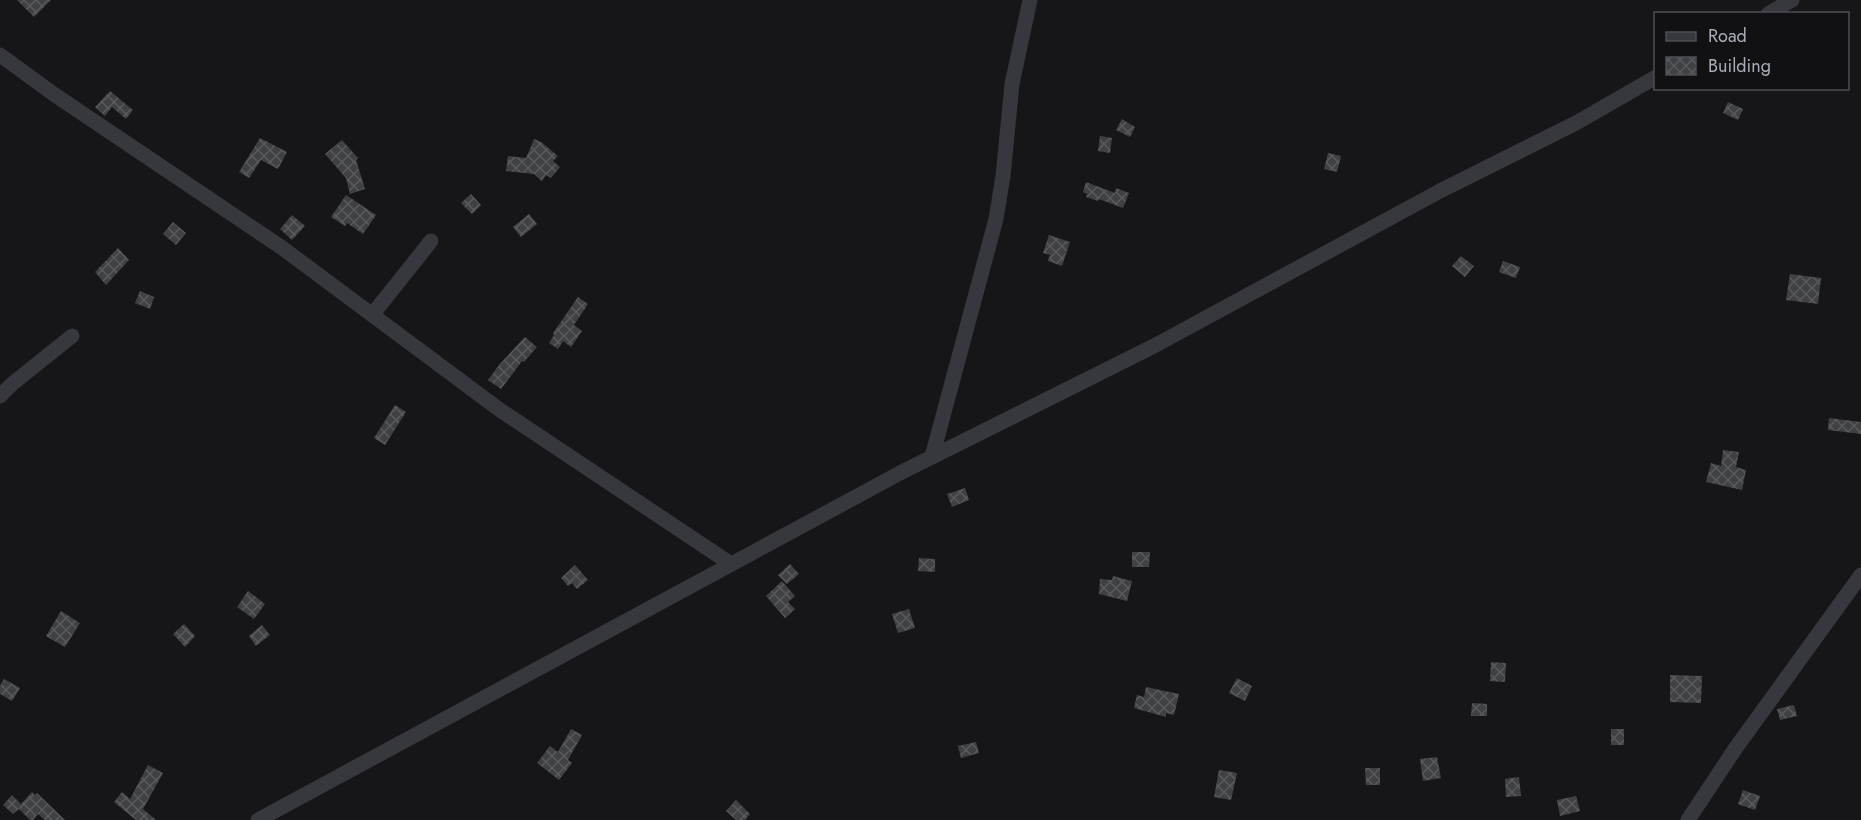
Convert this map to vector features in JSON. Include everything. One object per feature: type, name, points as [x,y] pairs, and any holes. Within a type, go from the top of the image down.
[{"type":"street","points":[[932,457],[996,219],[1003,176],[1012,84],[1030,0]]},
{"type":"street","points":[[1771,12],[1792,0]]},
{"type":"street","points":[[0,55],[55,95],[281,247],[500,410],[731,564]]},
{"type":"street","points":[[258,820],[932,457],[1154,346],[1440,191],[1576,123],[1654,78]]},
{"type":"street","points":[[372,315],[431,241]]},
{"type":"street","points":[[0,396],[72,336]]},
{"type":"street","points":[[1688,820],[1735,749],[1861,575]]},
{"type":"building","points":[[17,0],[51,0],[34,17]]},
{"type":"building","points":[[110,91],[133,110],[126,119],[112,107],[105,116],[95,107]]},
{"type":"building","points":[[1728,102],[1743,109],[1738,120],[1723,113]]},
{"type":"building","points":[[1122,119],[1135,127],[1130,137],[1116,130]]},
{"type":"building","points":[[1100,136],[1112,138],[1110,153],[1098,151]]},
{"type":"building","points":[[260,138],[287,152],[278,169],[261,160],[249,178],[239,172]]},
{"type":"building","points":[[534,139],[558,156],[553,161],[560,167],[551,178],[546,175],[542,181],[534,174],[506,171],[508,156],[526,158]]},
{"type":"building","points":[[342,140],[358,158],[356,160],[365,189],[350,194],[346,178],[325,154]]},
{"type":"building","points":[[1328,153],[1341,156],[1337,172],[1324,169]]},
{"type":"building","points":[[1086,182],[1115,193],[1116,188],[1129,193],[1123,208],[1086,197],[1087,194],[1083,192]]},
{"type":"building","points":[[471,194],[481,205],[472,214],[461,203]]},
{"type":"building","points":[[346,195],[376,215],[363,234],[347,223],[345,226],[331,217]]},
{"type":"building","points":[[529,214],[537,224],[521,237],[513,227]]},
{"type":"building","points":[[292,215],[305,226],[292,240],[280,229]]},
{"type":"building","points":[[173,222],[186,233],[176,245],[163,234]]},
{"type":"building","points":[[1049,235],[1070,242],[1062,266],[1048,261],[1050,255],[1043,253]]},
{"type":"building","points":[[118,248],[129,260],[106,285],[95,272]]},
{"type":"building","points":[[1461,256],[1474,266],[1465,277],[1452,266]]},
{"type":"building","points":[[1503,261],[1520,267],[1516,278],[1499,272]]},
{"type":"building","points":[[1790,274],[1821,278],[1818,304],[1786,300]]},
{"type":"building","points":[[140,291],[154,297],[150,309],[135,303]]},
{"type":"building","points":[[578,297],[588,304],[574,325],[582,331],[571,347],[563,341],[558,349],[549,343],[553,333]]},
{"type":"building","points":[[525,337],[537,347],[524,362],[522,361],[501,389],[488,380]]},
{"type":"building","points":[[395,405],[406,412],[385,445],[374,438]]},
{"type":"building","points":[[1829,418],[1861,422],[1861,434],[1828,430]]},
{"type":"building","points":[[1723,450],[1739,452],[1736,467],[1746,470],[1742,490],[1706,482],[1711,463],[1721,466]]},
{"type":"building","points":[[965,488],[969,500],[952,507],[947,494]]},
{"type":"building","points":[[1132,552],[1150,552],[1149,567],[1132,567]]},
{"type":"building","points":[[919,558],[935,559],[935,572],[918,571]]},
{"type":"building","points":[[790,564],[799,574],[787,584],[778,575]]},
{"type":"building","points":[[575,565],[588,580],[577,589],[572,583],[568,586],[561,578]]},
{"type":"building","points":[[1113,576],[1132,581],[1127,601],[1099,594],[1100,579],[1112,580]]},
{"type":"building","points":[[782,581],[795,596],[788,602],[795,609],[785,618],[766,596]]},
{"type":"building","points":[[248,591],[265,604],[254,619],[237,607]]},
{"type":"building","points":[[909,609],[915,628],[898,633],[892,614]]},
{"type":"building","points":[[61,611],[80,623],[65,647],[46,636]]},
{"type":"building","points":[[184,624],[195,636],[185,647],[173,634]]},
{"type":"building","points":[[262,625],[270,635],[256,646],[249,636]]},
{"type":"building","points":[[1491,662],[1506,663],[1505,682],[1490,681]]},
{"type":"building","points":[[1670,675],[1702,676],[1701,703],[1670,702]]},
{"type":"building","points":[[1237,678],[1252,686],[1245,701],[1229,693]]},
{"type":"building","points":[[4,679],[20,688],[12,701],[0,694],[0,686]]},
{"type":"building","points":[[1146,687],[1179,694],[1174,715],[1166,713],[1166,717],[1134,708],[1137,695],[1144,697]]},
{"type":"building","points":[[1472,703],[1487,704],[1487,716],[1471,716]]},
{"type":"building","points":[[1794,705],[1797,716],[1780,720],[1777,709]]},
{"type":"building","points":[[571,729],[582,735],[568,760],[572,763],[559,780],[537,763],[550,746],[558,752]]},
{"type":"building","points":[[1611,729],[1624,729],[1624,745],[1611,745]]},
{"type":"building","points":[[976,742],[979,753],[961,758],[958,746]]},
{"type":"building","points":[[1437,757],[1441,778],[1423,781],[1420,759]]},
{"type":"building","points":[[148,765],[163,773],[143,809],[156,820],[136,820],[114,802],[122,792],[130,799]]},
{"type":"building","points":[[1365,768],[1380,768],[1380,785],[1366,785]]},
{"type":"building","points":[[1219,770],[1237,773],[1231,800],[1214,797]]},
{"type":"building","points":[[1519,777],[1521,796],[1506,797],[1505,779]]},
{"type":"building","points":[[1743,790],[1760,796],[1755,810],[1738,804]]},
{"type":"building","points":[[32,792],[35,795],[37,793],[65,820],[45,820],[38,814],[30,820],[19,809],[13,814],[3,805],[12,795],[21,804]]},
{"type":"building","points":[[1576,796],[1580,811],[1560,816],[1557,800]]},
{"type":"building","points":[[736,800],[750,814],[745,820],[736,820],[726,811]]}]
